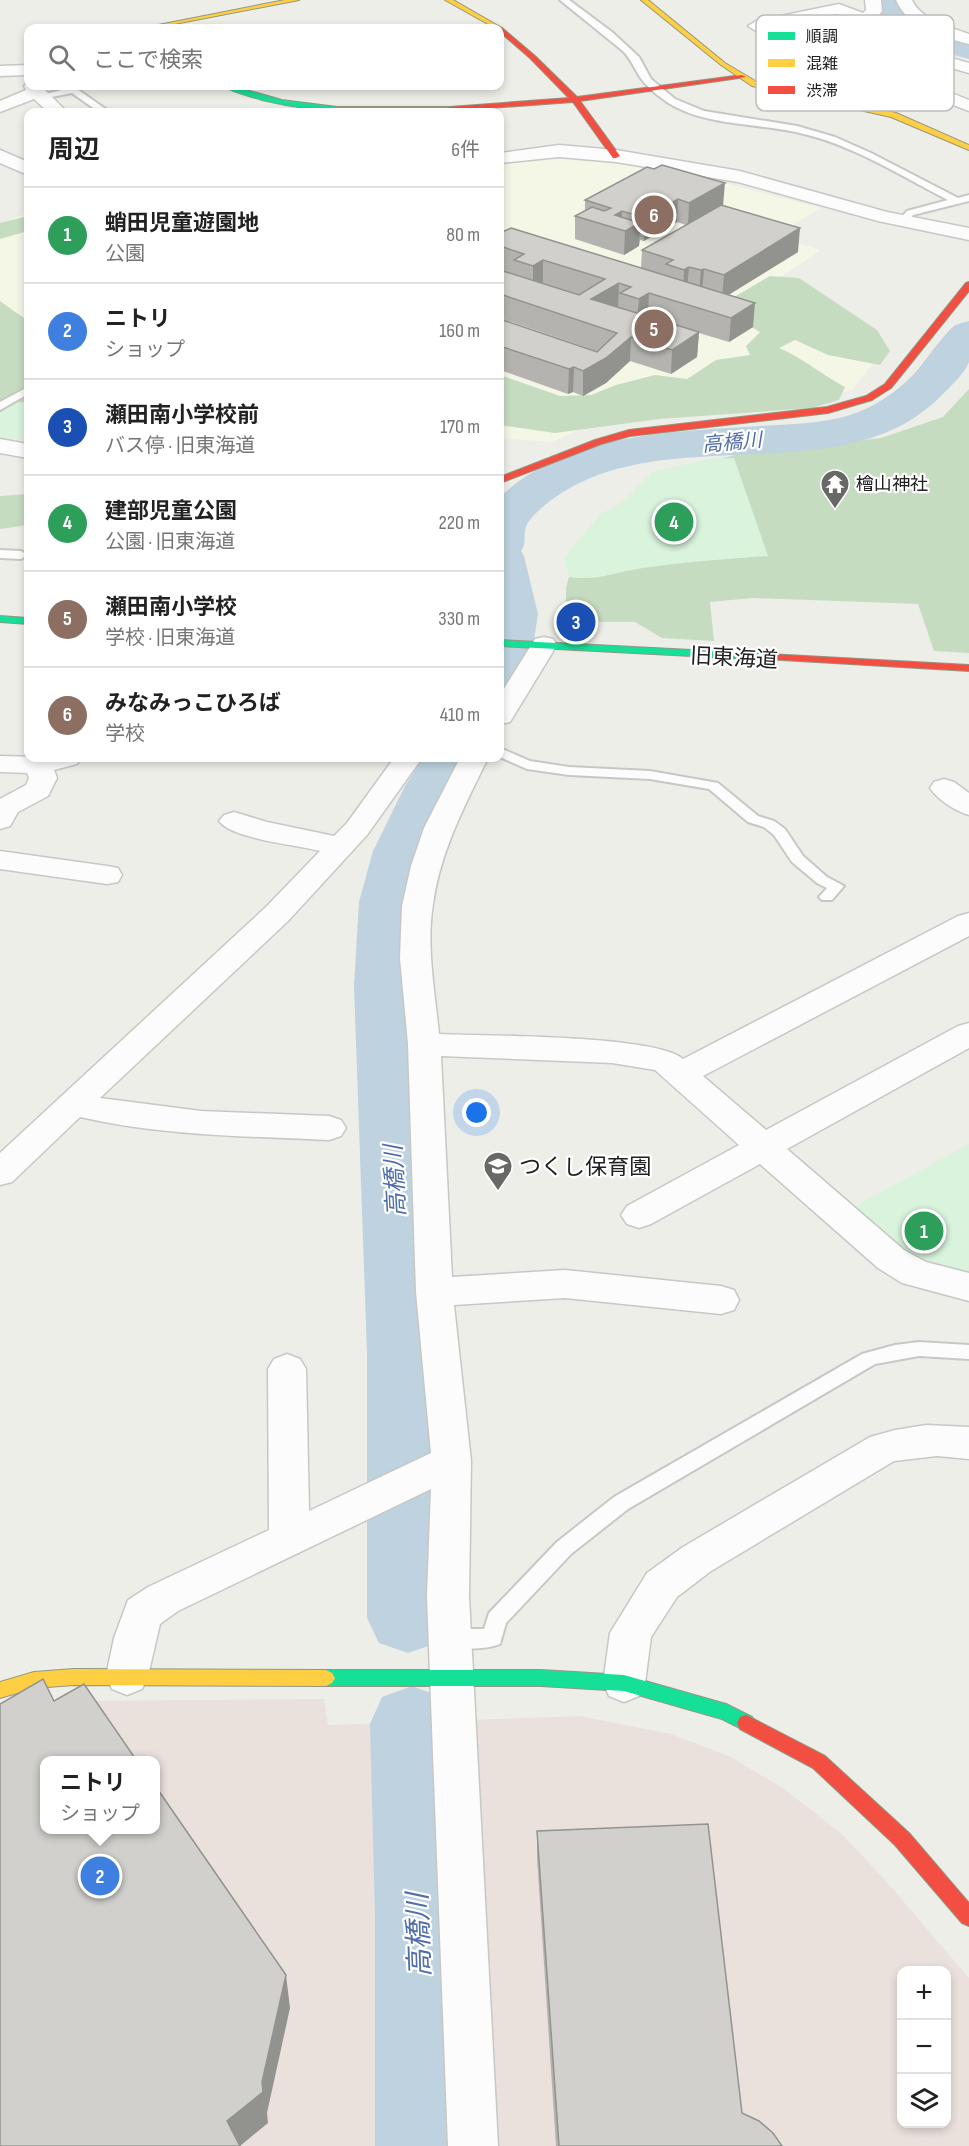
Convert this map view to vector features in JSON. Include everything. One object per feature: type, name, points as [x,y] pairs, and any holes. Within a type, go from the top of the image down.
[{"type":"street","points":[[167,24],[296,0]]},
{"type":"street","points":[[448,0],[490,24]]},
{"type":"street","points":[[644,0],[742,77],[756,83]]},
{"type":"street","points":[[870,15],[874,11],[873,0]]},
{"type":"street","points":[[904,0],[904,4],[914,15]]},
{"type":"street","points":[[810,15],[839,9],[854,15]]},
{"type":"street","points":[[504,33],[520,45],[599,128],[616,156]]},
{"type":"street","points":[[954,33],[969,39]]},
{"type":"street","points":[[954,64],[969,68]]},
{"type":"street","points":[[0,71],[24,70]]},
{"type":"street","points":[[497,108],[659,91],[742,77]]},
{"type":"street","points":[[239,90],[269,100],[314,108]]},
{"type":"street","points":[[0,107],[37,91],[54,108]]},
{"type":"street","points":[[954,100],[969,106]]},
{"type":"street","points":[[875,111],[893,115],[969,148]]},
{"type":"street","points":[[504,158],[559,151],[616,156],[740,177],[903,221],[969,234]]},
{"type":"street","points":[[0,156],[24,170]]},
{"type":"street","points":[[0,179],[24,173]]},
{"type":"street","points":[[504,478],[598,442],[629,433],[828,410],[869,398],[888,386],[969,285]]},
{"type":"street","points":[[0,446],[24,450]]},
{"type":"street","points":[[0,619],[24,621]]},
{"type":"street","name":"旧東海道","points":[[504,643],[969,668]]},
{"type":"street","points":[[504,708],[536,645]]},
{"type":"street","points":[[0,764],[38,765],[50,762]]},
{"type":"street","points":[[0,1173],[277,914],[357,829],[405,762]]},
{"type":"street","points":[[472,762],[439,828],[426,866],[417,906],[416,958],[424,1044],[440,1466],[474,2146]]},
{"type":"street","points":[[0,820],[6,807],[38,790],[43,777],[38,765]]},
{"type":"street","points":[[944,788],[969,806]]},
{"type":"street","points":[[234,821],[262,832],[313,839],[340,847]]},
{"type":"street","points":[[0,860],[107,875]]},
{"type":"street","points":[[680,1074],[969,923]]},
{"type":"street","points":[[639,1215],[969,1034]]},
{"type":"street","points":[[424,1044],[612,1052],[666,1061],[891,1259],[915,1273],[969,1287]]},
{"type":"street","points":[[74,1104],[101,1111],[153,1119],[329,1128]]},
{"type":"street","points":[[434,1292],[565,1284],[721,1300]]},
{"type":"street","points":[[287,1369],[290,1538]]},
{"type":"street","points":[[624,1683],[631,1632],[662,1585],[697,1559],[884,1448],[916,1441],[956,1440],[969,1443]]},
{"type":"street","points":[[127,1676],[143,1613],[163,1599],[440,1466]]},
{"type":"street","points":[[0,1690],[34,1680],[74,1677],[451,1658],[541,1678],[624,1683],[726,1713],[819,1762],[902,1839],[969,1917]]},
{"type":"lane","points":[[564,0],[625,47],[637,61],[648,82],[685,107],[780,125],[831,138],[957,201]]},
{"type":"lane","points":[[37,91],[75,90],[99,108]]},
{"type":"lane","points":[[903,221],[910,213],[969,198]]},
{"type":"lane","points":[[0,407],[24,392]]},
{"type":"lane","points":[[0,554],[21,555]]},
{"type":"lane","points":[[504,754],[527,765],[569,771],[650,776],[713,786],[753,819],[769,824],[780,832],[797,859],[822,880],[836,886],[827,897]]},
{"type":"lane","points":[[451,1658],[493,1638],[496,1618],[564,1548],[621,1503],[869,1359],[898,1350],[936,1346],[969,1352]]},
{"type":"shaded area","points":[[551,156],[579,157],[705,178],[820,208],[774,237],[821,250],[738,306],[881,353],[852,390],[802,401],[612,421],[573,432],[552,442],[504,438],[504,163]]},
{"type":"shaded area","points":[[24,215],[24,395],[0,391],[0,224]]},
{"type":"shaded area","points":[[324,1699],[328,1725],[580,1716],[671,1734],[731,1757],[784,1789],[842,1834],[886,1881],[969,1978],[969,2146],[0,2146],[0,1716],[64,1701]]},
{"type":"green space","points":[[24,217],[24,232],[0,239],[0,223]]},
{"type":"green space","points":[[770,276],[799,278],[877,330],[890,351],[880,365],[828,355],[795,340],[779,348],[845,387],[839,400],[812,408],[659,419],[555,433],[504,426],[504,376],[560,396],[591,395],[616,385],[655,375],[687,379],[716,360],[750,355],[746,346],[760,332],[717,307]]},
{"type":"green space","points":[[0,301],[24,318],[24,412],[0,417]]},
{"type":"green space","points":[[969,389],[969,653],[934,651],[918,604],[753,598],[710,602],[714,641],[662,638],[635,622],[592,622],[595,613],[586,606],[566,602],[566,588],[572,565],[667,473],[735,455],[881,438],[943,417]]},
{"type":"green space","points":[[17,402],[24,403],[24,440],[0,437],[0,412]]},
{"type":"green space","points":[[734,458],[768,556],[658,566],[598,577],[569,577],[564,558],[600,514],[622,503],[652,472],[708,459]]},
{"type":"green space","points":[[24,494],[24,526],[0,529],[0,496]]},
{"type":"green space","points":[[969,1144],[969,1272],[928,1265],[906,1254],[852,1208]]},
{"type":"building","points":[[662,165],[725,183],[689,203],[678,199],[645,218],[622,211],[615,215],[640,223],[625,231],[575,216],[592,207],[604,211],[611,208],[585,200],[647,167],[654,169]]},
{"type":"building","points":[[721,205],[800,228],[724,275],[689,267],[684,270],[666,264],[673,260],[642,250]]},
{"type":"building","points":[[511,228],[755,303],[731,318],[649,293],[639,299],[620,293],[631,287],[619,283],[591,299],[699,332],[672,350],[631,337],[606,358],[583,371],[574,367],[569,369],[504,347],[504,320],[597,352],[617,333],[504,295],[504,271],[579,295],[605,279],[543,260],[533,266],[514,260],[524,254],[504,247],[504,231]]},
{"type":"building","points":[[43,1679],[54,1701],[84,1684],[134,1756],[40,1756],[40,1834],[160,1834],[160,1793],[286,1975],[262,2082],[263,2092],[227,2121],[240,2146],[0,2146],[0,1704]]},
{"type":"building","points":[[708,1824],[742,2113],[759,2121],[773,2133],[782,2146],[559,2146],[537,1831]]},
{"type":"waterway","name":"高橋川","points":[[889,0],[898,15]]},
{"type":"waterway","name":"高橋川","points":[[954,44],[969,49]]},
{"type":"waterway","name":"高橋川","points":[[504,524],[514,509],[546,483],[585,465],[626,452],[679,445],[810,436],[836,432],[874,421],[899,409],[921,391],[969,334]]},
{"type":"waterway","name":"高橋川","points":[[504,574],[513,614],[504,666]]},
{"type":"waterway","name":"高橋川","points":[[408,1618],[404,1353],[385,986],[389,902],[402,851],[433,786],[448,762]]},
{"type":"waterway","name":"高橋川","points":[[412,1724],[420,1918],[424,2146]]},
{"type":"traffic: fast","points":[[239,90],[282,102],[318,108]]},
{"type":"traffic: fast","points":[[0,619],[24,621]]},
{"type":"traffic: fast","points":[[504,643],[769,657]]},
{"type":"traffic: fast","points":[[326,1678],[541,1678],[624,1683],[726,1712],[746,1723]]},
{"type":"traffic: slow","points":[[167,24],[296,0]]},
{"type":"traffic: slow","points":[[448,0],[492,24]]},
{"type":"traffic: slow","points":[[644,0],[723,64],[756,84]]},
{"type":"traffic: slow","points":[[875,111],[893,115],[969,148]]},
{"type":"traffic: slow","points":[[0,1690],[34,1680],[74,1677],[326,1678]]},
{"type":"traffic: jam","points":[[504,32],[564,87],[592,120],[616,156]]},
{"type":"traffic: jam","points":[[463,108],[584,99],[742,77]]},
{"type":"traffic: jam","points":[[504,478],[598,442],[629,433],[828,410],[869,398],[888,386],[969,285]]},
{"type":"traffic: jam","points":[[769,657],[969,668]]},
{"type":"traffic: jam","points":[[746,1723],[819,1762],[902,1839],[969,1917]]},
{"type":"place","name":"みなみっこひろば","points":[[654,215]]},
{"type":"place","name":"瀬田南小学校","points":[[654,329]]},
{"type":"place","name":"檜山神社","points":[[835,510]]},
{"type":"place","name":"建部児童公園","points":[[674,522]]},
{"type":"place","name":"瀬田南小学校前","points":[[576,622]]},
{"type":"place","name":"つくし保育園","points":[[498,1192]]},
{"type":"place","name":"蛸田児童遊園地","points":[[924,1231]]},
{"type":"place","name":"ニトリ","points":[[100,1876]]}]
